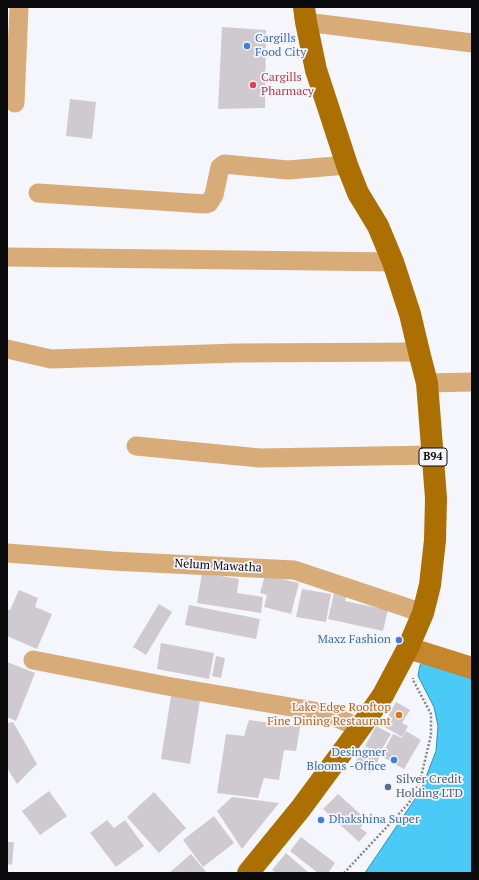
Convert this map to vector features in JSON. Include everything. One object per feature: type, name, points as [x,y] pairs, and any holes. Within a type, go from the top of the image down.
[{"type":"main road","name":"B94","points":[[248,873],[301,808],[360,728],[412,649],[430,585],[435,540],[436,498],[429,418],[428,383],[410,314],[393,262],[378,226],[358,193],[347,165],[316,70],[305,15]]},
{"type":"street","points":[[15,103],[19,7]]},
{"type":"street","points":[[305,15],[472,43]]},
{"type":"street","points":[[38,193],[204,204],[209,203],[214,195],[220,167],[224,164],[288,170],[347,165]]},
{"type":"street","points":[[7,257],[393,262]]},
{"type":"street","points":[[7,349],[51,359],[238,353],[419,352]]},
{"type":"street","points":[[428,383],[472,382]]},
{"type":"street","points":[[136,446],[260,458],[433,455]]},
{"type":"street","name":"Nelum Mawatha","points":[[7,553],[113,561],[294,570],[423,613]]},
{"type":"street","points":[[412,649],[472,668]]},
{"type":"street","points":[[33,660],[167,686],[326,713],[360,728]]},
{"type":"path","points":[[344,873],[409,803],[420,781],[431,735],[431,714],[413,680],[412,649]]},
{"type":"water","points":[[424,660],[472,674],[472,873],[365,873],[421,790],[436,751],[438,726],[434,707],[418,676],[420,665]]},
{"type":"building","points":[[222,27],[266,30],[265,108],[218,109]]},
{"type":"building","points":[[70,99],[96,102],[92,139],[66,136]]},
{"type":"building","points":[[202,573],[239,579],[237,593],[263,597],[261,613],[197,603]]},
{"type":"building","points":[[265,575],[299,583],[291,614],[264,607],[267,595],[260,593]]},
{"type":"building","points":[[302,589],[331,594],[326,622],[296,617]]},
{"type":"building","points":[[19,590],[38,598],[35,607],[52,614],[37,649],[7,636],[7,609],[10,610]]},
{"type":"building","points":[[334,593],[346,596],[345,601],[388,610],[383,631],[328,619]]},
{"type":"building","points":[[159,604],[172,612],[146,655],[133,647]]},
{"type":"building","points":[[189,605],[260,619],[256,639],[185,625]]},
{"type":"building","points":[[161,643],[214,653],[209,679],[157,669]]},
{"type":"building","points":[[216,656],[225,658],[221,678],[212,676]]},
{"type":"building","points":[[7,662],[35,673],[16,721],[7,717]]},
{"type":"building","points":[[171,696],[200,700],[190,764],[161,759]]},
{"type":"building","points":[[396,702],[410,710],[402,723],[408,726],[402,737],[383,726]]},
{"type":"building","points":[[249,720],[300,727],[296,751],[284,750],[279,780],[264,778],[258,798],[217,793],[226,734],[244,736]]},
{"type":"building","points":[[13,722],[37,764],[17,784],[7,768],[7,723]]},
{"type":"building","points":[[376,726],[391,734],[379,754],[365,746]]},
{"type":"building","points":[[406,731],[421,740],[404,769],[381,756],[393,734],[402,738]]},
{"type":"building","points":[[364,747],[380,757],[370,773],[355,763]]},
{"type":"building","points":[[49,791],[67,816],[40,835],[22,811]]},
{"type":"building","points":[[154,792],[186,828],[159,853],[127,817]]},
{"type":"building","points":[[338,794],[367,820],[360,828],[367,833],[359,842],[323,809]]},
{"type":"building","points":[[232,797],[279,803],[242,849],[217,811]]},
{"type":"building","points":[[214,816],[234,843],[203,867],[183,840]]},
{"type":"building","points":[[107,820],[114,828],[125,820],[144,846],[116,867],[90,833]]},
{"type":"building","points":[[301,837],[335,863],[328,873],[318,873],[290,851]]},
{"type":"building","points":[[7,842],[14,842],[12,865],[7,864]]},
{"type":"building","points":[[286,853],[309,873],[276,873],[272,870]]},
{"type":"building","points":[[191,854],[207,873],[169,873]]},
{"type":"place","name":"Cargills Food City","points":[[247,46]]},
{"type":"place","name":"Cargills Pharmacy","points":[[253,85]]},
{"type":"place","name":"Maxz Fashion","points":[[399,640]]},
{"type":"place","name":"Lake Edge Rooftop Fine Dining Restaurant","points":[[399,715]]},
{"type":"place","name":"Desingner Blooms -Office","points":[[394,760]]},
{"type":"place","name":"Silver Credit Holding LTD","points":[[388,787]]},
{"type":"place","name":"Dhakshina Super","points":[[321,820]]}]
